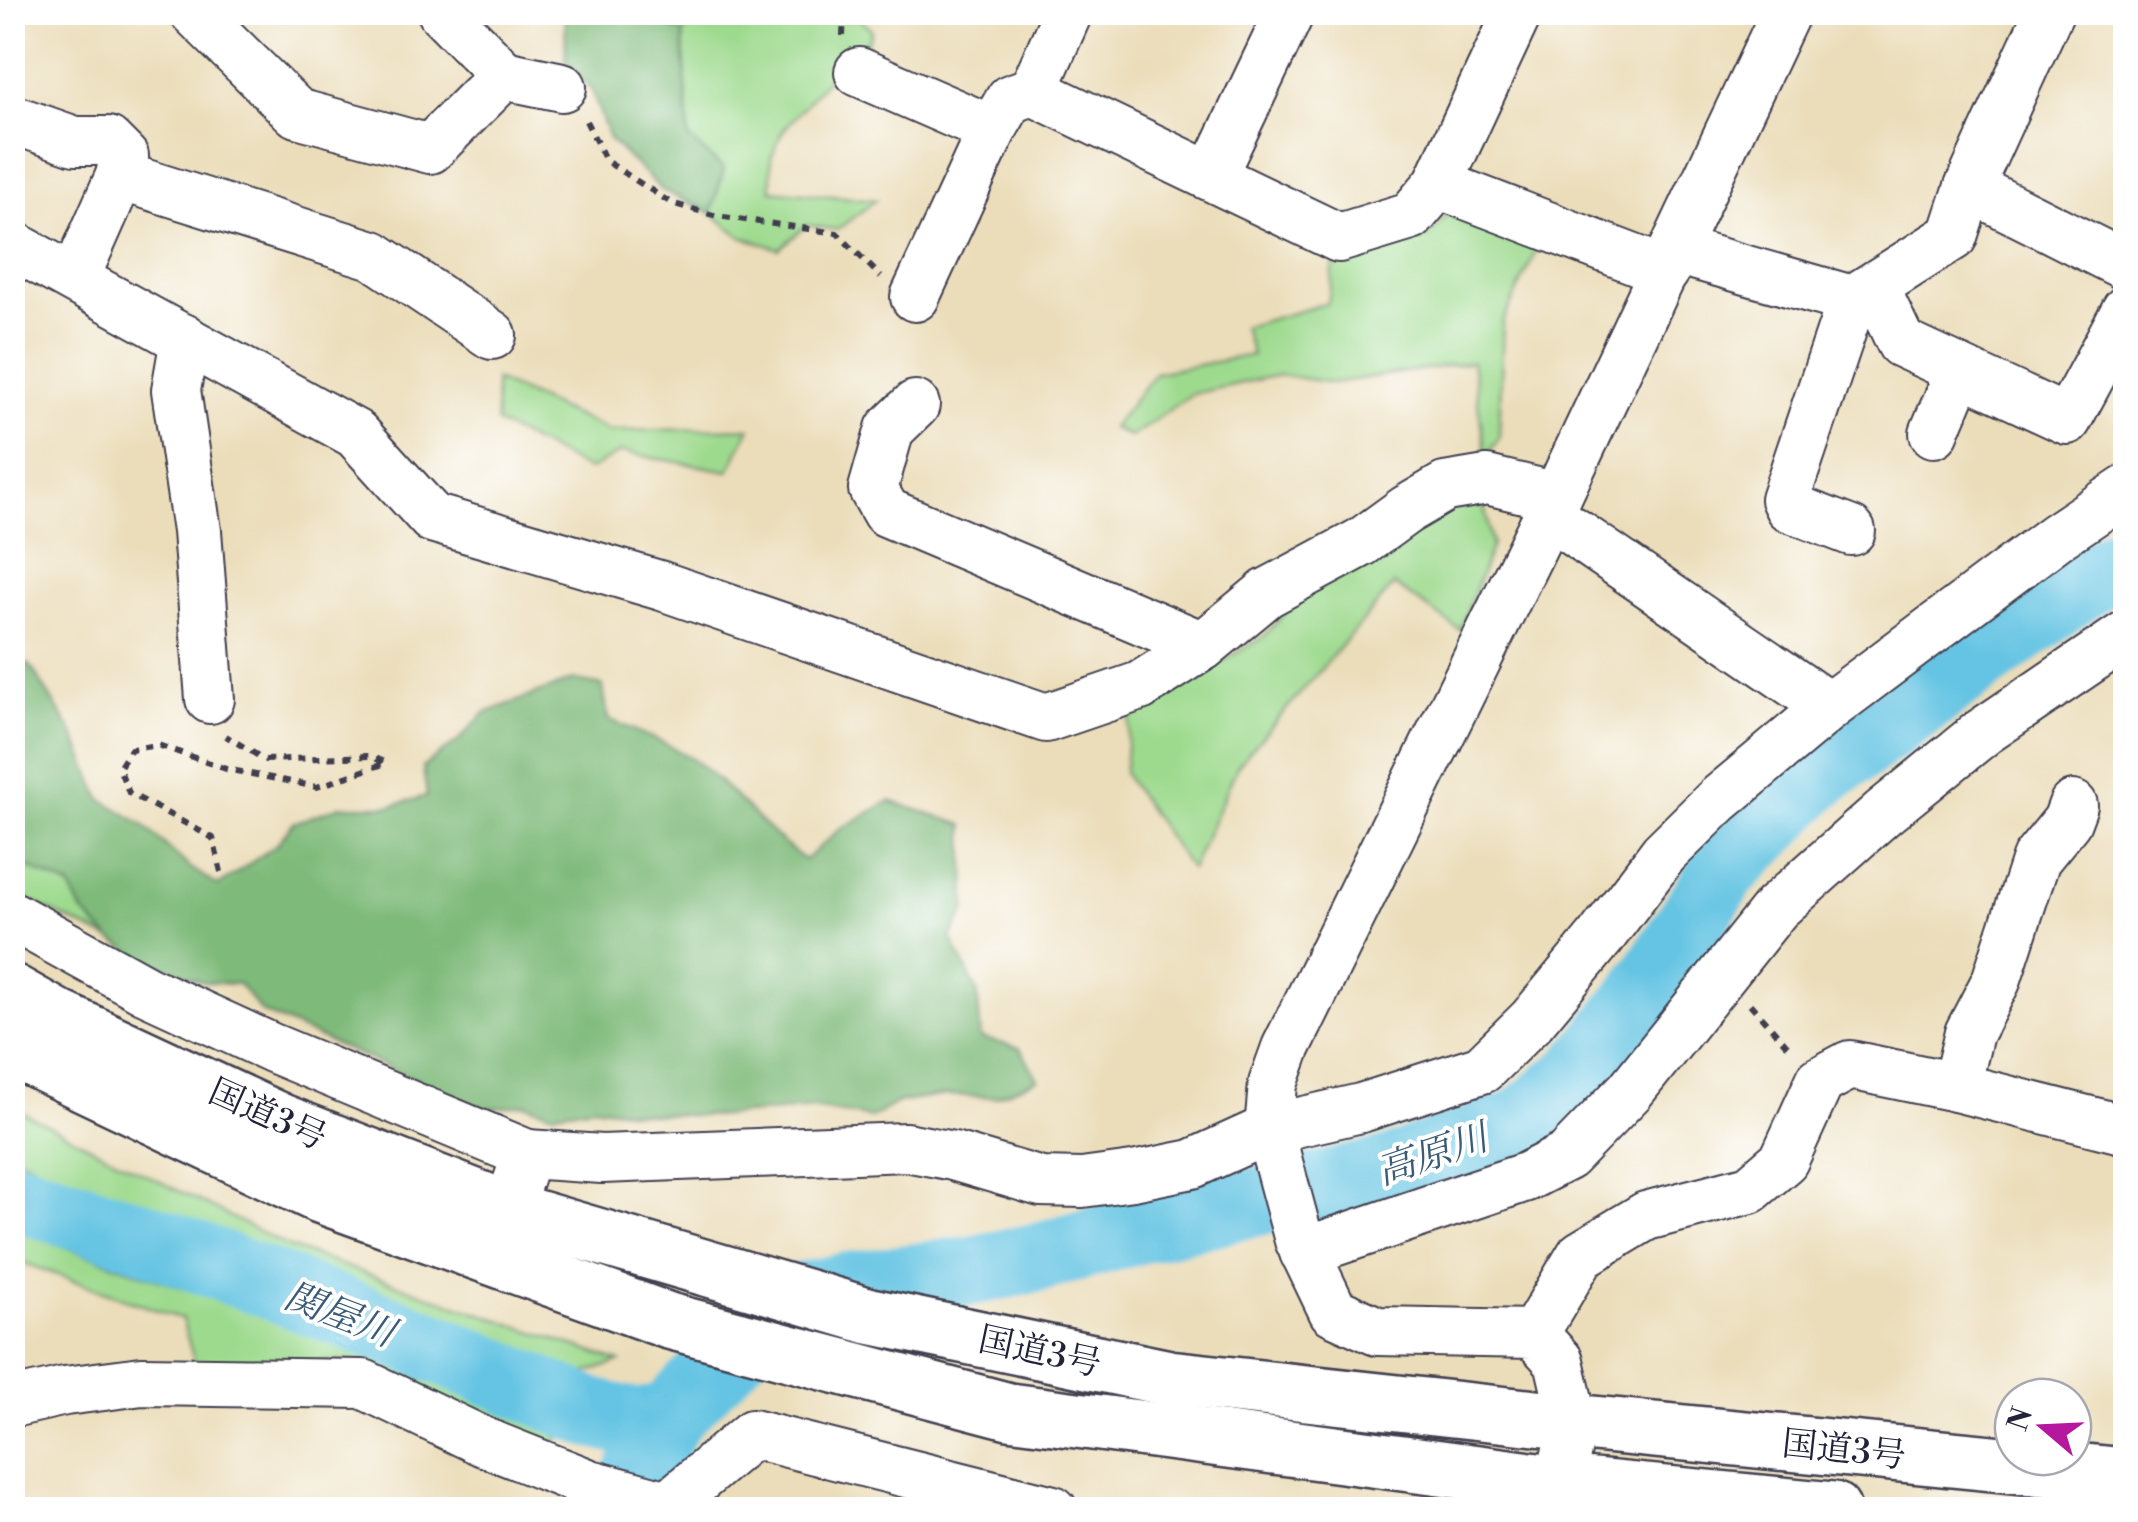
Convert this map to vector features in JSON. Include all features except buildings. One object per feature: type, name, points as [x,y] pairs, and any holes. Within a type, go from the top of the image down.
[{"type":"highway","name":"国道3号","points":[[12,992],[58,1018],[281,1122],[508,1210],[870,1316],[1170,1378],[2126,1476]]},
{"type":"highway","name":"国道3号","points":[[12,1049],[316,1194],[669,1321],[1009,1411],[1558,1497],[1833,1510]]},
{"type":"street","points":[[194,12],[297,114],[430,148],[504,75]]},
{"type":"street","points":[[442,12],[504,75],[562,87]]},
{"type":"street","points":[[1033,91],[1068,12]]},
{"type":"street","points":[[1212,176],[1290,12]]},
{"type":"street","points":[[915,297],[992,130],[1010,99],[1033,91],[1340,238],[1411,216],[1438,184],[1518,12]]},
{"type":"street","points":[[1558,1497],[1573,1422],[1559,1361],[1534,1334],[1377,1331],[1333,1311],[1302,1246],[1272,1139],[1273,1084],[1286,1048],[1553,506],[1786,12]]},
{"type":"street","points":[[1851,531],[1789,507],[1785,499],[1863,294],[1954,236],[1969,187],[2049,12]]},
{"type":"street","points":[[858,72],[992,130]]},
{"type":"street","points":[[12,119],[75,142],[108,141],[124,157],[120,176],[75,278]]},
{"type":"street","points":[[120,176],[372,255],[492,335]]},
{"type":"street","points":[[1438,184],[1670,260],[1863,294],[1901,343],[2067,420],[2126,310]]},
{"type":"street","points":[[1969,187],[2126,266]]},
{"type":"street","points":[[12,245],[356,434],[432,518],[662,586],[1046,718],[1140,686],[1203,646],[1267,593],[1362,542],[1406,510],[1445,487],[1487,480],[1553,506],[1829,707]]},
{"type":"street","points":[[185,339],[176,390],[197,530],[210,699]]},
{"type":"street","points":[[1934,432],[1960,371]]},
{"type":"street","points":[[915,405],[890,429],[873,489],[886,512],[1203,646]]},
{"type":"street","points":[[12,916],[146,990],[272,1048],[527,1154],[602,1159],[906,1147],[953,1156],[1041,1182],[1082,1183],[1192,1164],[1482,1069],[1532,1020],[1664,853],[1718,800],[1829,707],[2056,537],[2126,490]]},
{"type":"street","points":[[1302,1246],[1526,1176],[1567,1156],[1630,1092],[1776,908],[1884,812],[1983,732],[2126,635]]},
{"type":"street","points":[[1956,1087],[1969,1033],[1996,981],[2036,859],[2067,821],[2073,805]]},
{"type":"street","points":[[1534,1334],[1581,1255],[1646,1216],[1750,1189],[1784,1160],[1820,1080],[1850,1065],[2126,1130]]},
{"type":"street","points":[[508,1210],[527,1154]]},
{"type":"street","points":[[12,1403],[65,1390],[142,1381],[363,1384],[586,1497],[668,1505],[752,1434],[1053,1510]]},
{"type":"path","points":[[562,87],[574,97],[606,160],[671,203],[717,216],[837,233],[895,291],[915,297]]},
{"type":"path","points":[[210,699],[222,734],[266,760],[370,756],[386,764],[317,787],[226,769],[158,745],[130,749],[119,768],[129,793],[213,838],[221,872]]},
{"type":"path","points":[[1726,973],[1770,1029],[1820,1080]]},
{"type":"green space","points":[[565,13],[638,13],[683,32],[689,139],[724,169],[711,213],[662,190],[609,139],[592,90],[566,62]]},
{"type":"green space","points":[[721,13],[858,13],[872,30],[861,57],[839,65],[782,132],[771,158],[771,190],[876,200],[837,230],[807,225],[779,249],[742,237],[711,213],[724,169],[689,139],[683,32]]},
{"type":"green space","points":[[1453,205],[1542,238],[1503,322],[1499,438],[1486,457],[1472,362],[1333,383],[1279,375],[1192,394],[1131,437],[1112,428],[1155,373],[1252,355],[1243,327],[1328,303],[1334,264],[1429,236]]},
{"type":"green space","points":[[495,380],[610,431],[750,428],[729,471],[621,452],[589,470],[496,423]]},
{"type":"green space","points":[[1484,505],[1492,545],[1460,630],[1394,585],[1238,765],[1191,870],[1124,774],[1130,717],[1263,637],[1309,586],[1379,563],[1431,510]]},
{"type":"green space","points":[[13,657],[30,665],[74,735],[101,799],[142,824],[188,866],[218,886],[276,845],[293,823],[340,806],[391,806],[427,796],[423,767],[457,742],[485,713],[573,680],[603,686],[608,719],[684,754],[805,860],[839,830],[890,801],[964,825],[966,909],[951,938],[977,991],[981,1038],[1020,1048],[1038,1079],[995,1097],[946,1095],[896,1103],[871,1118],[813,1108],[724,1116],[650,1114],[592,1106],[552,1113],[526,1104],[483,1109],[263,1013],[238,984],[203,982],[154,964],[111,940],[83,912],[69,886],[21,864],[12,848]]},
{"type":"green space","points":[[12,848],[21,864],[69,886],[83,912],[111,940],[13,893]]},
{"type":"green space","points":[[12,1107],[292,1248],[620,1362],[576,1376],[97,1200],[13,1154]]},
{"type":"green space","points":[[13,1229],[392,1360],[558,1428],[557,1457],[349,1361],[196,1368],[182,1319],[13,1259]]},
{"type":"waterway","name":"高原川","points":[[627,1510],[633,1486],[668,1417],[782,1302],[848,1287],[970,1271],[1040,1257],[1152,1225],[1390,1171],[1521,1123],[1580,1075],[1643,996],[1724,871],[1814,779],[2126,557]]},
{"type":"waterway","name":"関屋川","points":[[12,1194],[142,1236],[421,1342],[592,1413],[639,1424],[668,1417]]}]
